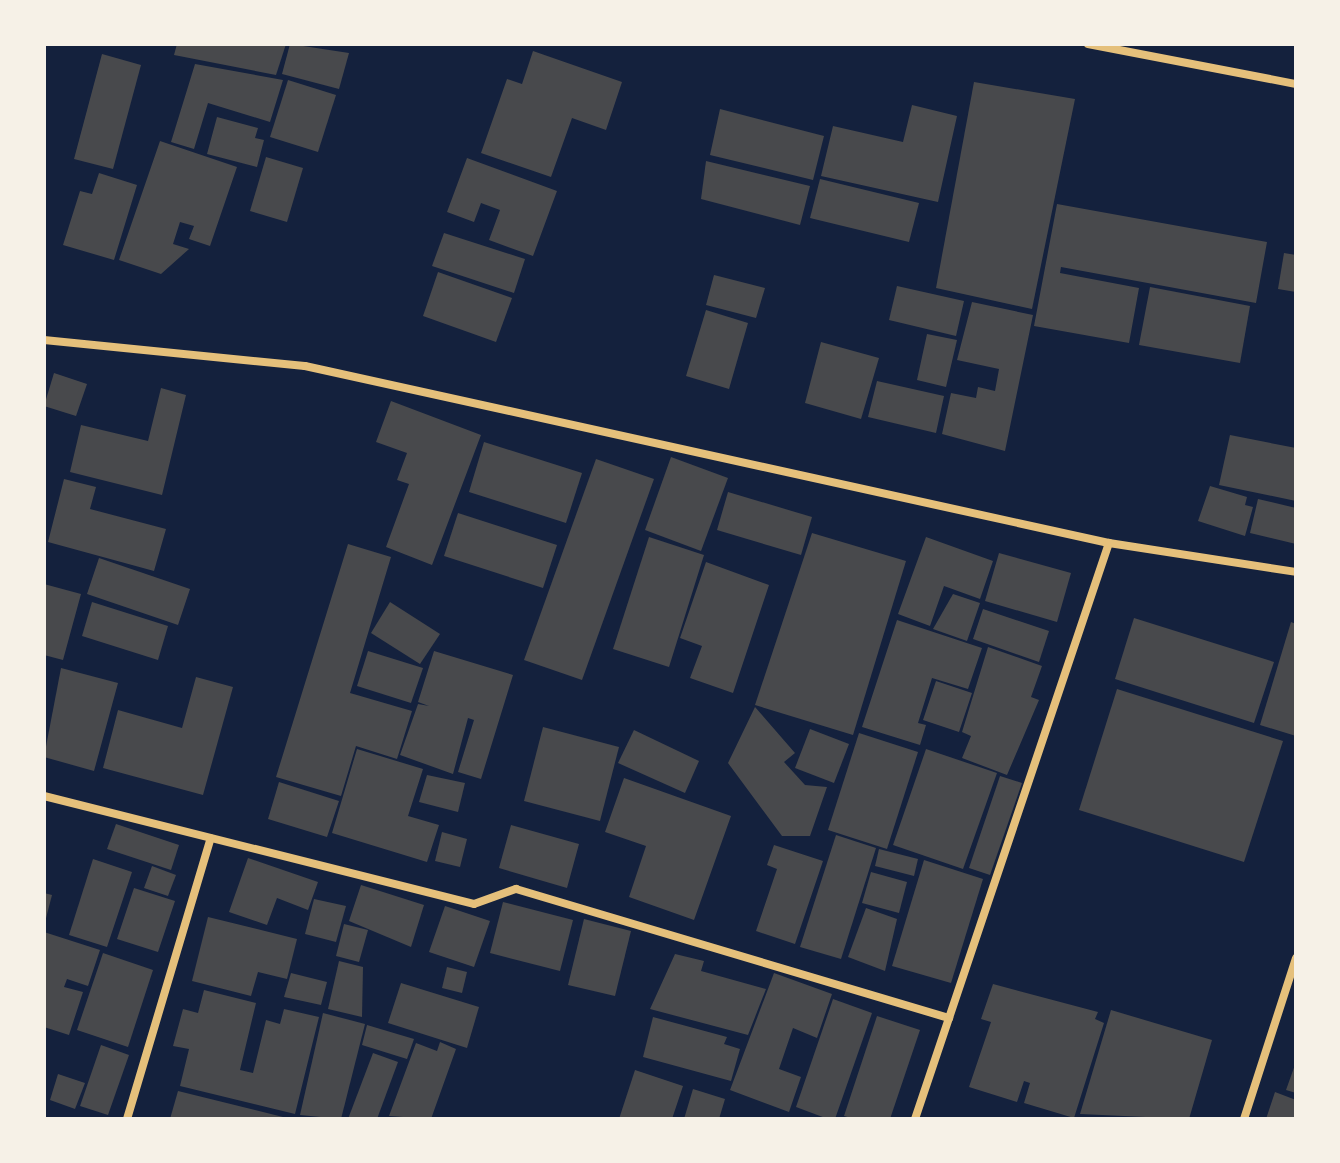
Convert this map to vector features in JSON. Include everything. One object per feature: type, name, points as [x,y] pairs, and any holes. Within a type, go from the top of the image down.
[{"type":"street","points":[[1088,44],[1296,84]]},
{"type":"street","points":[[44,340],[305,366],[1109,543],[1296,572]]},
{"type":"street","points":[[915,1119],[1109,543]]},
{"type":"street","points":[[44,796],[474,904],[516,889],[949,1018]]},
{"type":"street","points":[[127,1119],[211,838]]},
{"type":"street","points":[[1244,1119],[1296,958]]},
{"type":"building","points":[[177,44],[286,44],[276,75],[174,55]]},
{"type":"building","points":[[290,44],[349,53],[339,89],[282,74]]},
{"type":"building","points":[[533,51],[622,82],[606,130],[572,118],[551,177],[481,153],[507,79],[522,84]]},
{"type":"building","points":[[102,54],[141,65],[113,169],[74,159]]},
{"type":"building","points":[[195,64],[283,80],[270,122],[208,103],[194,149],[171,142]]},
{"type":"building","points":[[288,80],[336,95],[318,152],[270,137]]},
{"type":"building","points":[[974,82],[1075,99],[1032,309],[936,288]]},
{"type":"building","points":[[912,105],[957,116],[938,202],[821,176],[833,126],[903,142]]},
{"type":"building","points":[[720,109],[824,136],[813,180],[710,155]]},
{"type":"building","points":[[217,117],[258,128],[255,138],[264,140],[257,167],[207,154]]},
{"type":"building","points":[[160,141],[237,167],[210,246],[189,239],[194,226],[180,222],[173,244],[189,249],[161,274],[119,260]]},
{"type":"building","points":[[266,157],[303,168],[287,222],[250,211]]},
{"type":"building","points":[[467,158],[557,191],[533,256],[489,240],[500,210],[481,203],[474,222],[447,212]]},
{"type":"building","points":[[706,161],[810,186],[800,225],[701,199]]},
{"type":"building","points":[[99,173],[137,185],[114,260],[63,245],[80,191],[92,194]]},
{"type":"building","points":[[820,179],[919,203],[909,242],[810,218]]},
{"type":"building","points":[[1057,204],[1267,242],[1256,303],[1061,267],[1060,273],[1139,288],[1129,343],[1034,326]]},
{"type":"building","points":[[444,233],[525,259],[514,293],[432,266]]},
{"type":"building","points":[[1284,253],[1296,255],[1296,292],[1278,289]]},
{"type":"building","points":[[438,272],[512,298],[496,342],[423,316]]},
{"type":"building","points":[[714,275],[765,288],[756,318],[706,305]]},
{"type":"building","points":[[897,286],[964,301],[956,336],[889,320]]},
{"type":"building","points":[[1150,287],[1250,306],[1240,363],[1139,345]]},
{"type":"building","points":[[972,302],[1033,315],[1005,451],[942,434],[951,393],[976,398],[978,387],[995,391],[999,369],[957,360]]},
{"type":"building","points":[[706,310],[748,323],[729,389],[686,376]]},
{"type":"building","points":[[927,334],[957,340],[946,387],[917,380]]},
{"type":"building","points":[[821,342],[879,358],[861,419],[805,403]]},
{"type":"building","points":[[54,373],[87,384],[76,416],[44,406]]},
{"type":"building","points":[[877,381],[944,396],[936,433],[868,417]]},
{"type":"building","points":[[161,388],[186,395],[162,495],[70,472],[81,425],[148,441]]},
{"type":"building","points":[[391,401],[481,435],[432,565],[386,547],[409,484],[397,480],[407,453],[376,442]]},
{"type":"building","points":[[1230,435],[1296,448],[1296,501],[1219,485]]},
{"type":"building","points":[[484,442],[582,473],[566,523],[469,492]]},
{"type":"building","points":[[671,457],[728,478],[701,551],[645,530]]},
{"type":"building","points":[[596,459],[654,479],[582,680],[524,660]]},
{"type":"building","points":[[64,479],[96,487],[90,509],[166,529],[154,571],[48,542]]},
{"type":"building","points":[[1210,486],[1247,497],[1245,505],[1253,507],[1245,536],[1198,521]]},
{"type":"building","points":[[728,492],[812,517],[801,555],[717,530]]},
{"type":"building","points":[[1258,499],[1296,508],[1296,544],[1250,533]]},
{"type":"building","points":[[458,513],[557,545],[543,588],[444,556]]},
{"type":"building","points":[[812,533],[906,561],[853,735],[755,705]]},
{"type":"building","points":[[649,537],[704,555],[669,667],[613,649]]},
{"type":"building","points":[[926,537],[993,561],[980,599],[944,586],[930,626],[898,614]]},
{"type":"building","points":[[348,544],[391,557],[350,693],[412,711],[397,759],[356,746],[341,796],[276,777]]},
{"type":"building","points":[[999,553],[1071,573],[1057,622],[985,601]]},
{"type":"building","points":[[99,558],[190,589],[178,625],[87,594]]},
{"type":"building","points":[[706,562],[769,585],[733,693],[690,678],[702,646],[680,638]]},
{"type":"building","points":[[44,584],[81,594],[63,660],[44,655]]},
{"type":"building","points":[[953,594],[980,603],[967,641],[933,629]]},
{"type":"building","points":[[92,602],[168,626],[158,660],[82,636]]},
{"type":"building","points":[[390,602],[440,634],[420,664],[371,633]]},
{"type":"building","points":[[983,609],[1049,631],[1039,662],[973,639]]},
{"type":"building","points":[[1134,618],[1274,662],[1254,723],[1115,679]]},
{"type":"building","points":[[897,620],[982,648],[968,689],[932,678],[918,723],[926,725],[920,745],[862,727]]},
{"type":"building","points":[[1291,622],[1296,624],[1296,736],[1260,725]]},
{"type":"building","points":[[988,647],[1042,666],[1031,697],[1039,700],[1007,775],[962,758],[971,736],[962,732]]},
{"type":"building","points":[[368,651],[423,668],[411,703],[357,686]]},
{"type":"building","points":[[434,651],[513,675],[481,779],[458,772],[474,720],[468,718],[453,774],[400,755],[418,704],[429,706],[418,702]]},
{"type":"building","points":[[61,668],[118,683],[94,771],[44,757]]},
{"type":"building","points":[[196,677],[233,687],[203,795],[103,768],[118,710],[182,728]]},
{"type":"building","points":[[936,681],[972,693],[959,732],[923,720]]},
{"type":"building","points":[[1117,689],[1283,741],[1244,862],[1079,810]]},
{"type":"building","points":[[755,707],[795,753],[784,762],[805,785],[827,787],[810,836],[782,836],[728,763]]},
{"type":"building","points":[[543,727],[619,747],[600,821],[524,801]]},
{"type":"building","points":[[810,729],[849,744],[834,783],[795,768]]},
{"type":"building","points":[[634,730],[699,761],[685,793],[618,763]]},
{"type":"building","points":[[859,733],[918,752],[887,849],[828,830]]},
{"type":"building","points":[[357,749],[423,769],[408,816],[439,825],[427,862],[332,833]]},
{"type":"building","points":[[926,749],[997,773],[963,869],[893,845]]},
{"type":"building","points":[[427,775],[465,783],[458,812],[419,802]]},
{"type":"building","points":[[1000,776],[1022,783],[990,875],[969,868]]},
{"type":"building","points":[[624,778],[731,816],[694,920],[629,897],[646,846],[605,832]]},
{"type":"building","points":[[279,782],[339,801],[327,837],[268,819]]},
{"type":"building","points":[[116,824],[179,845],[171,870],[107,849]]},
{"type":"building","points":[[511,825],[579,844],[567,888],[499,868]]},
{"type":"building","points":[[442,832],[467,839],[460,867],[435,861]]},
{"type":"building","points":[[836,835],[876,848],[841,959],[800,947]]},
{"type":"building","points":[[774,845],[823,861],[795,944],[756,931],[777,869],[767,865]]},
{"type":"building","points":[[879,849],[918,859],[914,876],[875,866]]},
{"type":"building","points":[[248,858],[318,882],[308,910],[277,898],[267,925],[229,912]]},
{"type":"building","points":[[93,859],[132,872],[107,947],[69,935]]},
{"type":"building","points":[[924,860],[983,879],[951,983],[892,966]]},
{"type":"building","points":[[152,866],[176,875],[168,896],[144,888]]},
{"type":"building","points":[[871,872],[907,882],[899,913],[862,903]]},
{"type":"building","points":[[361,885],[424,905],[411,947],[349,921]]},
{"type":"building","points":[[134,888],[175,901],[158,952],[117,939]]},
{"type":"building","points":[[44,893],[52,895],[45,922],[44,922]]},
{"type":"building","points":[[314,899],[346,906],[336,942],[305,934]]},
{"type":"building","points":[[503,902],[573,920],[560,971],[490,953]]},
{"type":"building","points":[[445,906],[490,921],[474,967],[429,952]]},
{"type":"building","points":[[866,908],[897,919],[885,971],[848,957]]},
{"type":"building","points":[[208,917],[297,939],[287,979],[258,972],[251,996],[192,981]]},
{"type":"building","points":[[584,919],[631,931],[615,996],[568,985]]},
{"type":"building","points":[[344,924],[368,930],[359,962],[336,956]]},
{"type":"building","points":[[44,932],[100,950],[88,986],[67,979],[64,987],[83,992],[69,1035],[44,1027]]},
{"type":"building","points":[[103,953],[153,970],[128,1047],[77,1030]]},
{"type":"building","points":[[675,954],[704,961],[701,971],[766,989],[748,1035],[650,1009]]},
{"type":"building","points":[[339,961],[363,967],[362,1017],[328,1009]]},
{"type":"building","points":[[447,967],[467,972],[462,993],[442,988]]},
{"type":"building","points":[[291,973],[327,982],[321,1005],[284,997]]},
{"type":"building","points":[[774,973],[832,994],[817,1038],[793,1028],[779,1069],[801,1077],[789,1112],[730,1090]]},
{"type":"building","points":[[401,983],[479,1007],[467,1048],[388,1023]]},
{"type":"building","points":[[993,984],[1098,1012],[1095,1019],[1104,1023],[1074,1118],[1024,1103],[1030,1083],[1024,1081],[1017,1102],[969,1087],[991,1022],[981,1019]]},
{"type":"building","points":[[204,990],[256,1003],[240,1070],[253,1073],[266,1020],[280,1024],[284,1009],[319,1017],[295,1114],[180,1086],[189,1049],[173,1046],[183,1009],[198,1013]]},
{"type":"building","points":[[833,999],[872,1013],[835,1119],[828,1119],[796,1107]]},
{"type":"building","points":[[1111,1010],[1212,1040],[1189,1119],[1080,1114]]},
{"type":"building","points":[[323,1013],[365,1024],[341,1119],[300,1115]]},
{"type":"building","points":[[877,1016],[920,1030],[890,1119],[854,1119],[844,1116]]},
{"type":"building","points":[[653,1017],[727,1037],[724,1044],[740,1049],[731,1081],[643,1057]]},
{"type":"building","points":[[367,1025],[414,1039],[407,1059],[362,1045]]},
{"type":"building","points":[[440,1042],[456,1049],[431,1119],[389,1116],[416,1043],[437,1051]]},
{"type":"building","points":[[101,1045],[129,1055],[108,1115],[80,1106]]},
{"type":"building","points":[[373,1053],[398,1062],[377,1119],[348,1119]]},
{"type":"building","points":[[1296,1062],[1296,1093],[1286,1090]]},
{"type":"building","points":[[635,1070],[683,1086],[672,1119],[619,1119]]},
{"type":"building","points":[[58,1074],[85,1083],[75,1109],[50,1100]]},
{"type":"building","points":[[693,1089],[725,1099],[719,1119],[684,1119]]},
{"type":"building","points":[[178,1091],[287,1118],[287,1119],[170,1119]]},
{"type":"building","points":[[1275,1092],[1296,1100],[1296,1119],[1266,1119]]}]
